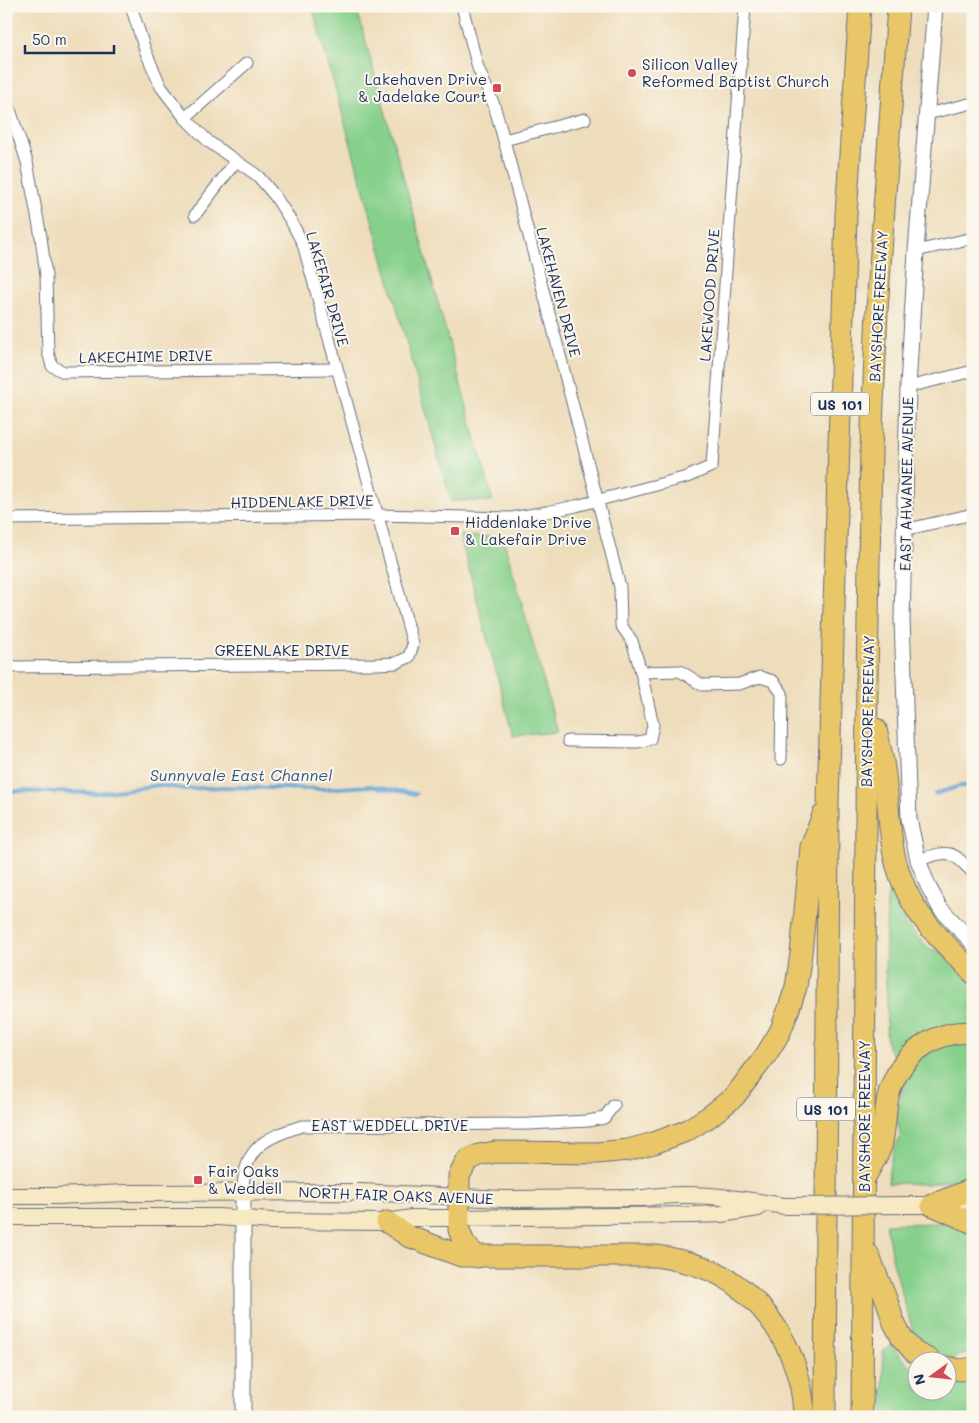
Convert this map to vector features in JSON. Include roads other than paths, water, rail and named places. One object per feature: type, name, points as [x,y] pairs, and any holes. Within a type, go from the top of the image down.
[{"type":"highway","name":"US 101","points":[[825,1417],[828,802],[846,215],[860,6]]},
{"type":"highway","name":"BAYSHORE FREEWAY","points":[[862,1417],[867,678],[871,450],[877,310],[898,6]]},
{"type":"highway","points":[[867,678],[886,784],[893,855],[899,874],[911,902],[973,973]]},
{"type":"highway","points":[[477,1257],[464,1243],[459,1230],[459,1176],[467,1161],[479,1155],[495,1152],[597,1153],[628,1150],[686,1131],[710,1116],[734,1097],[766,1055],[780,1032],[796,987],[811,847],[828,802]]},
{"type":"highway","points":[[864,1179],[881,1147],[889,1094],[895,1078],[904,1063],[912,1054],[934,1040],[956,1034],[973,1034]]},
{"type":"highway","points":[[932,1205],[973,1189]]},
{"type":"highway","points":[[932,1205],[973,1223]]},
{"type":"highway","points":[[387,1222],[408,1236],[450,1253],[477,1257],[656,1256],[683,1260],[710,1270],[734,1283],[756,1302],[774,1324],[790,1352],[799,1380],[804,1417]]},
{"type":"highway","points":[[864,1245],[894,1323],[902,1338],[912,1350]]},
{"type":"highway","points":[[956,1369],[973,1368]]},
{"type":"main road","name":"NORTH FAIR OAKS AVENUE","points":[[6,1196],[127,1193],[360,1192],[458,1207]]},
{"type":"main road","name":"NORTH FAIR OAKS AVENUE","points":[[6,1217],[189,1216],[271,1221],[387,1222],[503,1199],[644,1198],[659,1195],[719,1197],[785,1206],[973,1205]]},
{"type":"street","name":"LAKEFAIR DRIVE","points":[[131,6],[145,50],[161,87],[184,118],[209,142],[258,176],[275,196],[303,244],[377,515]]},
{"type":"street","name":"LAKEHAVEN DRIVE","points":[[462,6],[478,68],[494,105],[504,140],[620,587],[620,624],[632,642],[641,672]]},
{"type":"street","name":"LAKEWOOD DRIVE","points":[[597,500],[687,477],[712,466],[745,6]]},
{"type":"street","name":"EAST AHWANEE AVENUE","points":[[935,6],[916,251],[908,387],[902,619],[908,819],[918,860],[928,886],[940,908],[973,943]]},
{"type":"street","points":[[184,118],[247,62]]},
{"type":"street","name":"LAKECHIME DRIVE","points":[[6,97],[27,162],[41,237],[46,276],[48,352],[52,366],[64,372],[336,369]]},
{"type":"street","points":[[927,114],[973,103]]},
{"type":"street","points":[[504,140],[585,119]]},
{"type":"street","points":[[195,215],[236,161]]},
{"type":"street","points":[[916,251],[973,238]]},
{"type":"street","points":[[908,387],[973,371]]},
{"type":"street","name":"HIDDENLAKE DRIVE","points":[[6,519],[377,515],[512,518],[548,512],[597,500]]},
{"type":"street","points":[[904,530],[973,514]]},
{"type":"street","name":"GREENLAKE DRIVE","points":[[6,667],[396,663],[409,657],[412,644],[377,515]]},
{"type":"street","points":[[568,741],[638,742],[650,739],[653,726],[641,672],[680,671],[702,685],[739,684],[760,677],[773,681],[782,693],[782,759]]},
{"type":"street","points":[[918,860],[946,853],[952,854],[959,858],[973,873]]},
{"type":"street","name":"EAST WEDDELL DRIVE","points":[[242,1417],[243,1175],[245,1166],[252,1153],[267,1140],[285,1131],[302,1126],[588,1122],[604,1118],[614,1105]]},
{"type":"waterway","name":"Sunnyvale East Channel","points":[[6,791],[99,793],[159,785],[185,789],[223,787],[322,789],[370,786],[416,794]]},
{"type":"waterway","name":"Sunnyvale East Channel","points":[[935,794],[960,786],[973,786]]},
{"type":"place","name":"Silicon Valley Reformed Baptist Church","points":[[632,73]]},
{"type":"place","name":"Lakehaven Drive & Jadelake Court","points":[[497,88]]},
{"type":"place","name":"Hiddenlake Drive & Lakefair Drive","points":[[455,531]]},
{"type":"place","name":"Fair Oaks & Weddell","points":[[198,1180]]}]
